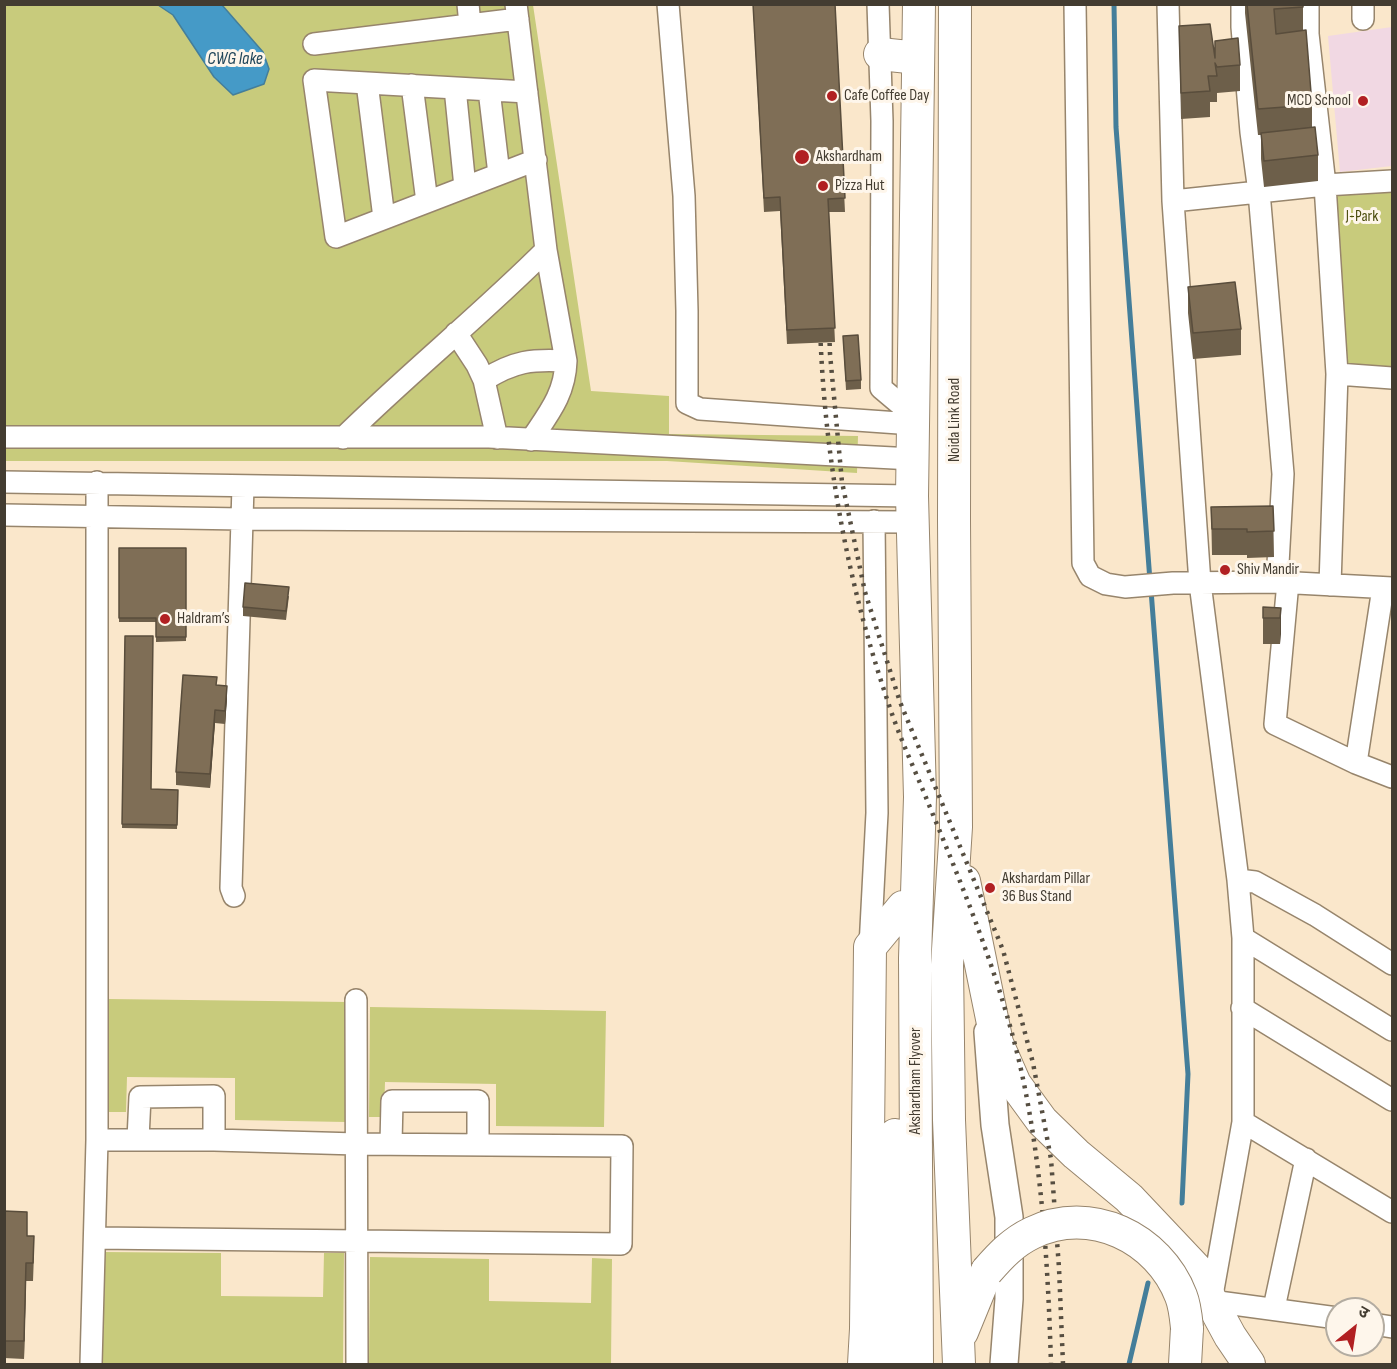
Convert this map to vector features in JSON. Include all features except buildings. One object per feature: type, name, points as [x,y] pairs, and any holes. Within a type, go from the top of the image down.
[{"type":"highway","points":[[889,1365],[894,1226],[896,969],[920,797],[912,509],[918,6]]},
{"type":"highway","name":"Noida Link Road","points":[[956,8],[954,531],[956,826]]},
{"type":"highway","points":[[880,54],[918,58]]},
{"type":"highway","name":"Akshardham Flyover","points":[[917,1365],[915,958],[920,797]]},
{"type":"highway","points":[[956,826],[963,876],[997,1043],[1015,1084],[1042,1121],[1076,1154],[1129,1198],[1198,1271],[1211,1301],[1249,1365]]},
{"type":"highway","name":"Akshardham Flyover","points":[[956,826],[947,965],[949,1120],[958,1354]]},
{"type":"highway","points":[[864,1365],[870,947],[903,907]]},
{"type":"highway","points":[[958,1354],[987,1271],[1007,1248],[1033,1232],[1062,1223],[1092,1223],[1122,1232],[1148,1248],[1168,1270],[1182,1298],[1188,1328],[1185,1365]]},
{"type":"main road","points":[[985,983],[995,1125],[1009,1217],[1004,1365]]},
{"type":"street","points":[[668,4],[684,196],[687,403],[700,409],[913,419]]},
{"type":"street","points":[[878,4],[882,121],[881,388],[913,419]]},
{"type":"street","points":[[1075,4],[1083,563],[1090,576],[1106,584],[1125,587],[1173,583],[1283,582],[1388,588],[1356,763]]},
{"type":"street","points":[[1168,4],[1173,201],[1200,583],[1238,880],[1243,938],[1243,1122],[1211,1301],[1325,1316]]},
{"type":"street","points":[[1242,4],[1248,97],[1259,192],[1283,474],[1283,582],[1275,724],[1356,763],[1392,777]]},
{"type":"street","points":[[1308,4],[1308,34],[1325,185],[1337,374],[1330,585]]},
{"type":"street","points":[[314,45],[469,15],[518,12],[546,250],[566,361],[562,391],[531,440]]},
{"type":"street","points":[[527,92],[314,80],[336,237],[536,160]]},
{"type":"street","points":[[367,83],[384,219]]},
{"type":"street","points":[[412,86],[427,202]]},
{"type":"street","points":[[455,88],[465,187]]},
{"type":"street","points":[[489,90],[499,174]]},
{"type":"street","points":[[1173,201],[1392,180]]},
{"type":"street","points":[[343,438],[400,382],[508,288],[546,250]]},
{"type":"street","points":[[456,333],[477,364],[484,380],[497,438]]},
{"type":"street","points":[[484,380],[504,367],[525,362],[541,359],[566,361]]},
{"type":"street","points":[[1337,374],[1392,378]]},
{"type":"street","points":[[4,438],[497,438],[913,459]]},
{"type":"street","points":[[4,482],[243,486],[912,509]]},
{"type":"street","points":[[91,1365],[97,1140],[97,482]]},
{"type":"street","points":[[234,896],[231,888],[243,486]]},
{"type":"street","points":[[4,515],[242,519],[874,521],[912,509]]},
{"type":"street","points":[[870,947],[877,813],[874,521]]},
{"type":"street","points":[[1238,880],[1255,882],[1315,915],[1392,964]]},
{"type":"street","points":[[1243,938],[1392,1030]]},
{"type":"street","points":[[356,1000],[357,1365]]},
{"type":"street","points":[[1242,1008],[1392,1100]]},
{"type":"street","points":[[138,1139],[140,1096],[213,1096],[213,1140]]},
{"type":"street","points":[[391,1143],[392,1101],[478,1101],[478,1144]]},
{"type":"street","points":[[1243,1122],[1392,1212]]},
{"type":"street","points":[[96,1238],[621,1244],[622,1146],[97,1140]]},
{"type":"street","points":[[1274,1308],[1306,1159]]},
{"type":"shaded area","name":"MCD School","points":[[1392,27],[1392,166],[1340,172],[1328,36]]},
{"type":"green space","points":[[4,5],[533,5],[591,391],[669,396],[669,434],[858,436],[857,473],[667,461],[5,461]]},
{"type":"green space","name":"J-Park","points":[[1392,184],[1392,374],[1339,373],[1330,188]]},
{"type":"green space","points":[[109,999],[348,1002],[346,1122],[235,1120],[235,1078],[127,1077],[126,1112],[108,1112]]},
{"type":"green space","points":[[370,1007],[606,1011],[604,1127],[496,1126],[496,1084],[385,1082],[384,1117],[369,1117]]},
{"type":"green space","points":[[103,1252],[221,1253],[221,1296],[323,1297],[324,1253],[344,1253],[343,1364],[101,1364]]},
{"type":"green space","points":[[370,1257],[489,1259],[489,1301],[591,1303],[592,1258],[612,1259],[611,1364],[369,1364]]},
{"type":"water","name":"CWG lake","points":[[158,5],[222,5],[263,52],[269,69],[264,84],[233,95],[214,77],[173,15]]},
{"type":"waterway","points":[[1114,4],[1116,127],[1150,581]]},
{"type":"waterway","points":[[1151,590],[1188,1074],[1182,1203]]},
{"type":"waterway","points":[[1129,1364],[1148,1283]]},
{"type":"railway","points":[[820,325],[822,374],[833,470],[840,518],[861,612],[893,718],[980,933],[1002,998],[1020,1065],[1034,1139],[1043,1214],[1051,1364]]},
{"type":"railway","points":[[829,325],[842,482],[865,592],[900,702],[1003,950],[1033,1063],[1051,1159],[1063,1364]]},
{"type":"place","name":"Cafe Coffee Day","points":[[832,96]]},
{"type":"place","name":"MCD School","points":[[1363,101]]},
{"type":"place","name":"Akshardham","points":[[802,157]]},
{"type":"place","name":"Pizza Hut","points":[[823,186]]},
{"type":"place","name":"Shiv Mandir","points":[[1225,570]]},
{"type":"place","name":"Haldram’s","points":[[165,619]]},
{"type":"place","name":"Akshardam Pillar 36 Bus Stand","points":[[990,888]]}]
